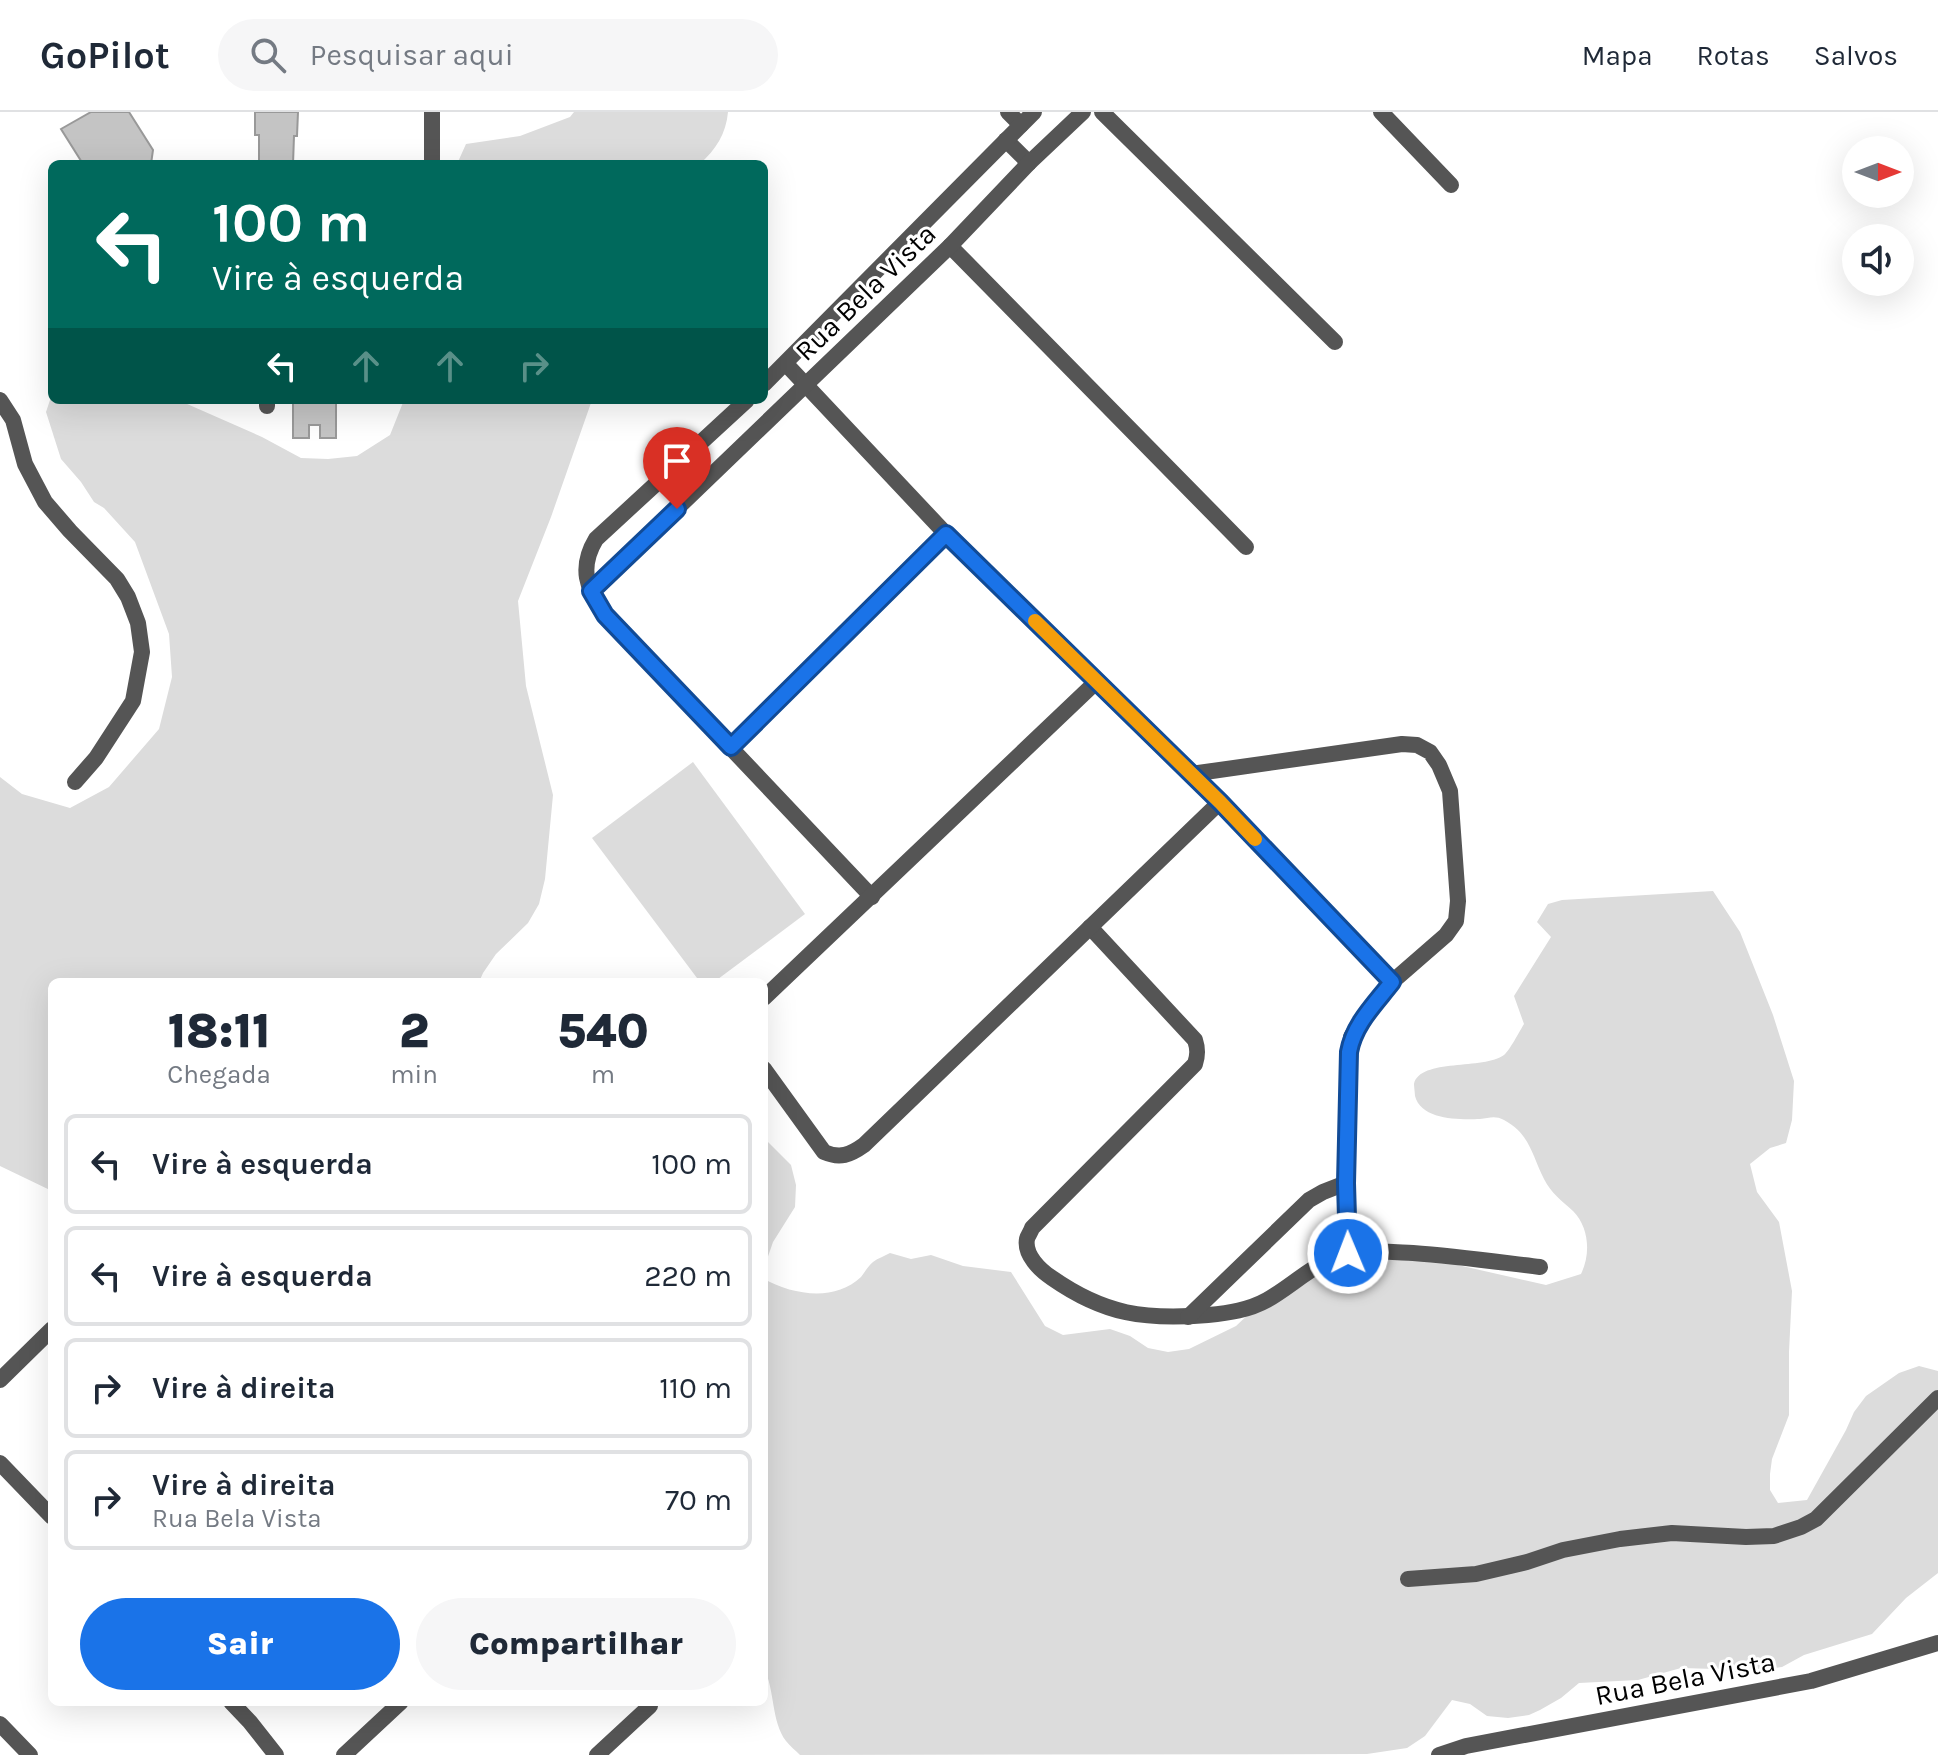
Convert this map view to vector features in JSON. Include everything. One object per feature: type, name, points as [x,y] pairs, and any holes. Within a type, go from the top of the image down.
[{"type":"street","points":[[432,112],[432,160]]},
{"type":"street","points":[[1008,112],[1021,125]]},
{"type":"street","name":"Rua Bela Vista","points":[[768,380],[1034,112]]},
{"type":"street","name":"Rua Bela Vista","points":[[591,591],[950,246],[1083,112]]},
{"type":"street","points":[[1102,112],[1335,342]]},
{"type":"street","points":[[1381,112],[1451,185]]},
{"type":"street","points":[[1006,140],[1029,163]]},
{"type":"street","points":[[950,246],[1246,547]]},
{"type":"street","points":[[786,364],[946,534],[1220,802],[1392,982]]},
{"type":"street","points":[[0,400],[13,420],[25,464],[45,502],[117,579],[138,623],[142,652],[133,701],[96,758],[75,782]]},
{"type":"street","points":[[743,404],[596,539],[585,566],[591,591],[605,615],[872,897]]},
{"type":"street","points":[[731,747],[946,534]]},
{"type":"street","points":[[768,994],[1096,682]]},
{"type":"street","points":[[1191,774],[1402,744],[1417,745],[1430,752],[1450,791],[1458,901],[1456,921],[1446,935],[1392,982],[1351,1037],[1346,1183],[1348,1253]]},
{"type":"street","points":[[768,1075],[824,1152],[832,1156],[851,1154],[864,1145],[1220,802]]},
{"type":"street","points":[[1090,927],[1195,1040],[1198,1057],[1195,1064],[1032,1228],[1027,1239],[1028,1250],[1034,1262],[1050,1277],[1097,1305],[1151,1317],[1188,1317],[1251,1308],[1326,1262],[1348,1253],[1418,1253],[1540,1267]]},
{"type":"street","points":[[1188,1317],[1309,1200],[1346,1183]]},
{"type":"street","points":[[0,1380],[48,1333]]},
{"type":"street","points":[[1408,1579],[1476,1574],[1563,1550],[1620,1539],[1672,1533],[1774,1536],[1801,1527],[1816,1519],[1938,1398]]},
{"type":"street","points":[[0,1463],[48,1513]]},
{"type":"street","name":"Rua Bela Vista","points":[[1439,1755],[1466,1746],[1811,1681],[1938,1643]]},
{"type":"street","points":[[235,1706],[276,1755]]},
{"type":"street","points":[[344,1755],[397,1706]]},
{"type":"street","points":[[597,1755],[650,1706]]},
{"type":"street","points":[[0,1724],[30,1755]]},
{"type":"shaded area","points":[[574,112],[728,112],[719,141],[704,160],[459,160],[466,144],[520,136],[570,117]]},
{"type":"shaded area","points":[[49,404],[187,404],[301,458],[328,459],[357,456],[390,435],[402,404],[591,404],[518,601],[526,686],[553,795],[545,879],[539,904],[528,923],[496,954],[481,978],[48,978],[48,1189],[0,1166],[0,777],[22,794],[70,808],[109,787],[159,729],[172,677],[169,634],[135,542],[104,508],[94,502],[61,459],[46,412]]},
{"type":"shaded area","points":[[693,762],[805,914],[719,978],[697,978],[592,838]]},
{"type":"shaded area","points":[[1713,891],[1740,932],[1773,1015],[1794,1081],[1792,1120],[1786,1143],[1770,1148],[1750,1164],[1757,1192],[1779,1222],[1792,1291],[1789,1415],[1772,1459],[1770,1490],[1778,1503],[1807,1500],[1854,1412],[1866,1396],[1899,1373],[1919,1366],[1938,1371],[1938,1573],[1906,1598],[1872,1634],[1804,1655],[1782,1667],[1741,1673],[1681,1668],[1638,1680],[1579,1683],[1540,1710],[1508,1718],[1487,1716],[1470,1704],[1452,1700],[1425,1736],[1407,1748],[1367,1754],[800,1755],[781,1733],[768,1680],[768,1281],[801,1292],[827,1293],[851,1285],[873,1262],[890,1253],[911,1259],[931,1255],[963,1266],[1011,1272],[1045,1326],[1063,1335],[1110,1329],[1130,1336],[1148,1348],[1168,1352],[1189,1349],[1236,1326],[1254,1309],[1307,1272],[1354,1262],[1409,1258],[1449,1263],[1546,1285],[1581,1274],[1587,1249],[1582,1225],[1547,1184],[1520,1132],[1498,1118],[1462,1119],[1433,1114],[1419,1104],[1414,1084],[1419,1076],[1428,1071],[1495,1059],[1509,1049],[1524,1024],[1514,996],[1551,937],[1537,922],[1548,904],[1562,900]]},
{"type":"shaded area","points":[[768,1142],[791,1165],[796,1185],[795,1207],[773,1242],[768,1256]]},
{"type":"building","points":[[91,112],[129,112],[153,150],[152,160],[80,160],[61,129]]},
{"type":"building","points":[[255,112],[298,112],[293,160],[259,160],[259,135],[255,135]]},
{"type":"building","points":[[293,404],[336,404],[336,438],[320,438],[320,425],[309,425],[309,438],[293,438]]},
{"type":"slow traffic","points":[[1035,621],[1255,839]]},
{"type":"route","points":[[677,509],[591,591],[605,615],[731,747],[946,534],[1220,802],[1392,982],[1351,1037],[1346,1183],[1348,1253]]}]
